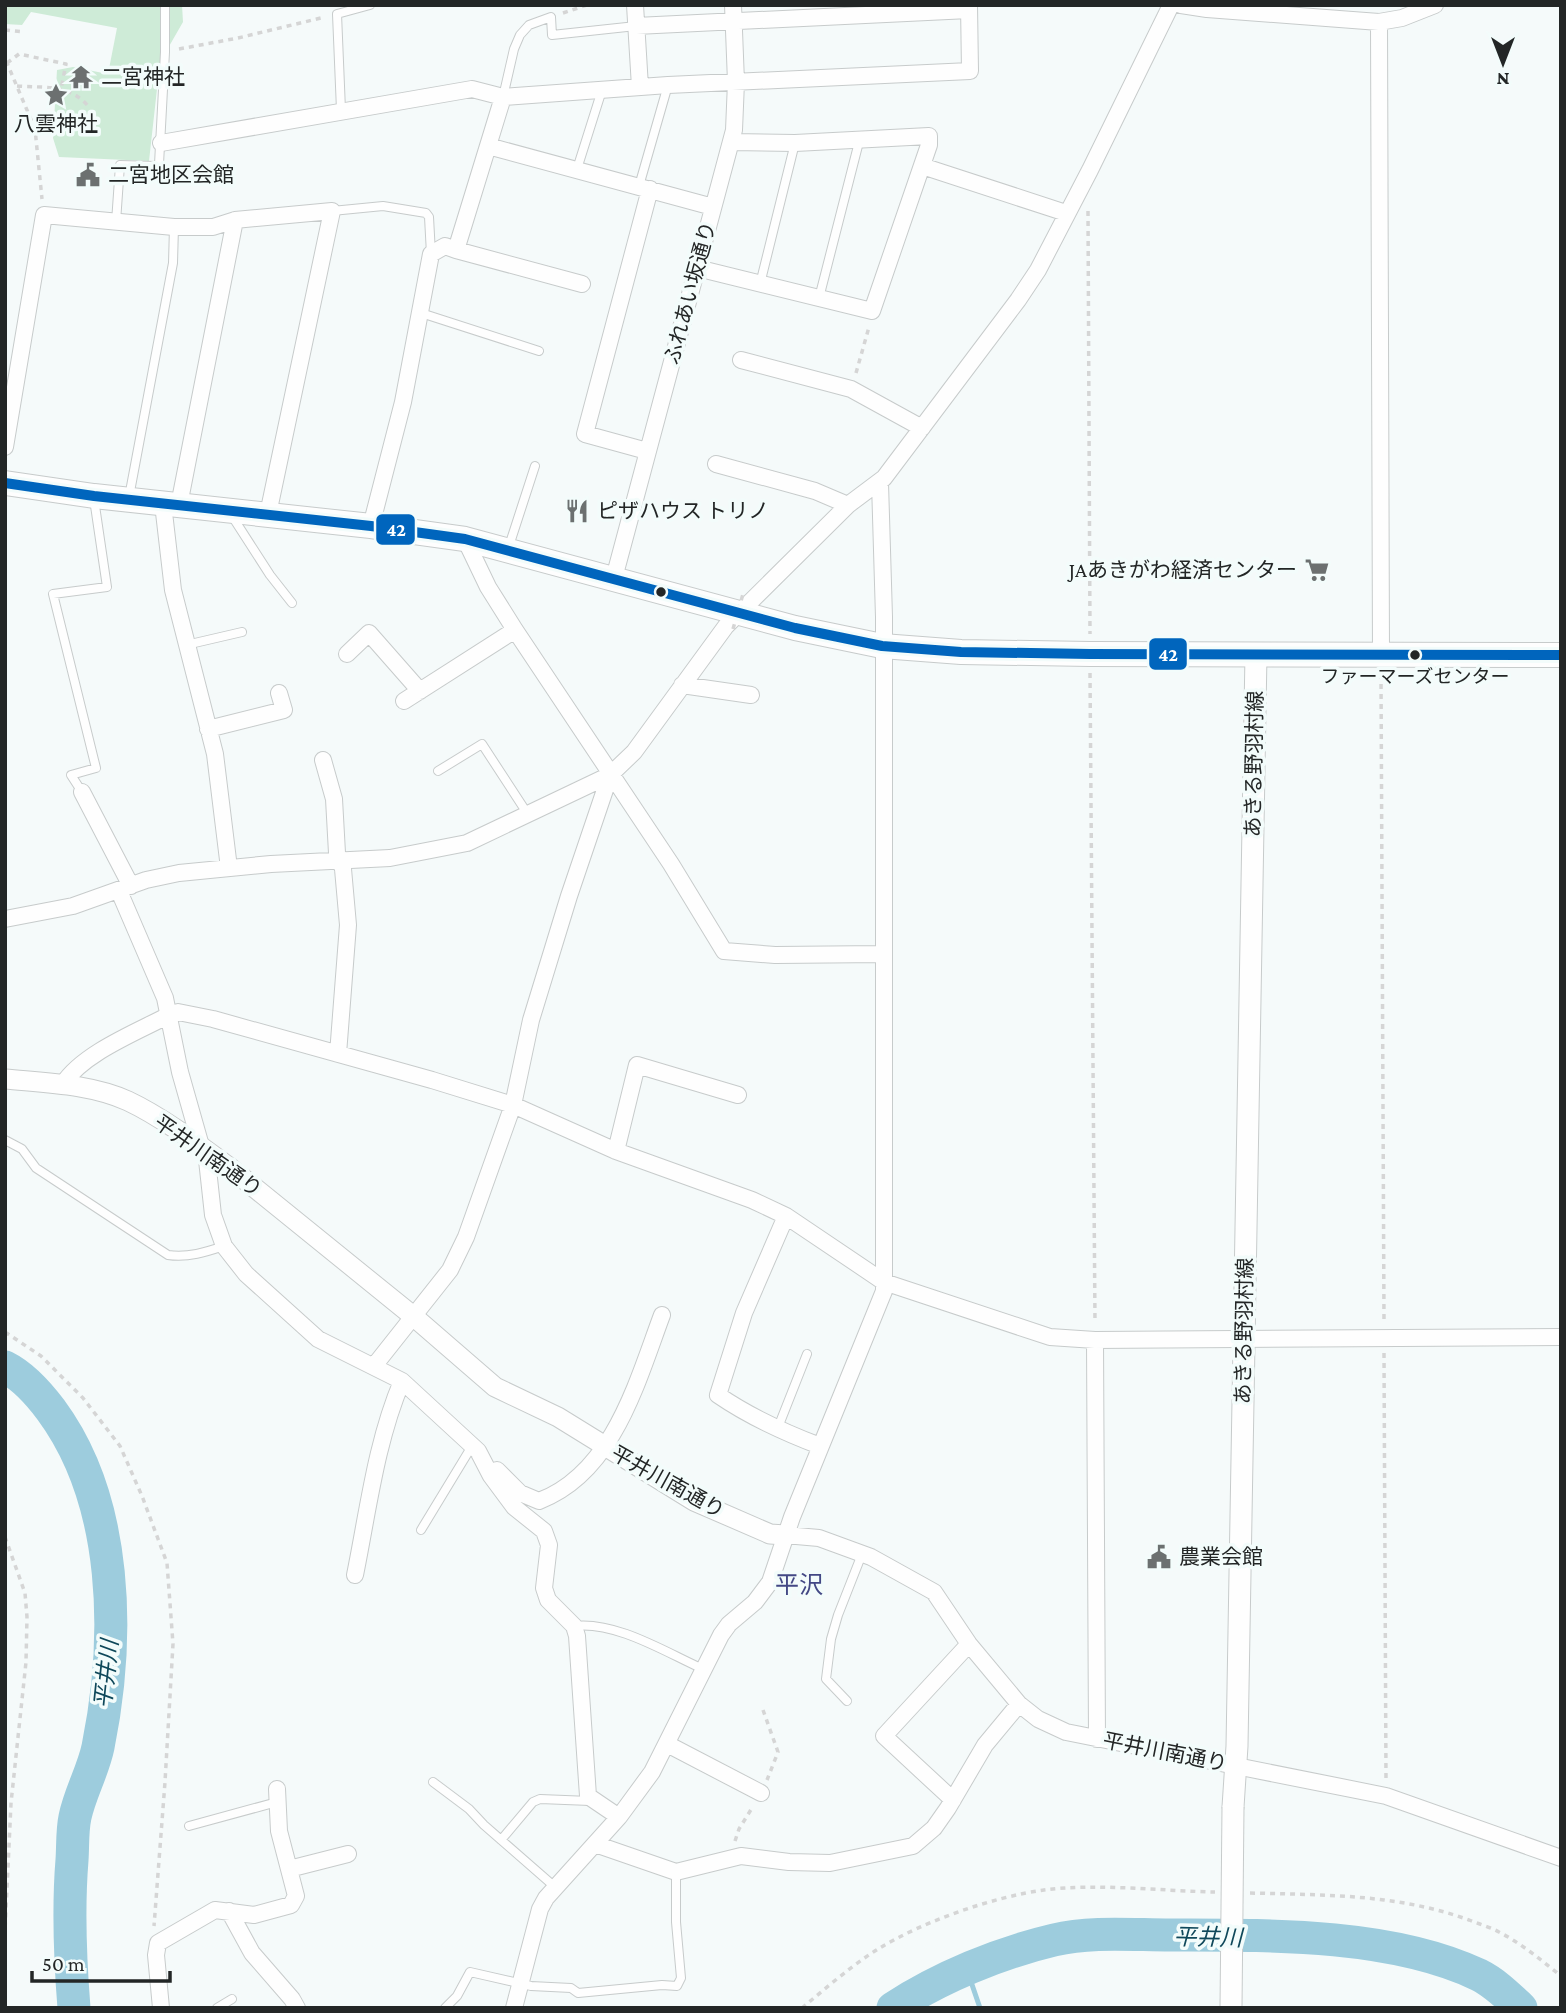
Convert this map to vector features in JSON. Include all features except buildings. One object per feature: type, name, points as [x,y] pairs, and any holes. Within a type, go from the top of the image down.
[{"type":"main road","points":[[5,483],[93,496],[268,514],[465,539],[795,628],[882,646],[961,652],[1090,654],[1561,654]]},
{"type":"main road","name":"あきる野羽村線","points":[[1231,2008],[1256,653]]},
{"type":"street","points":[[635,5],[640,87]]},
{"type":"street","points":[[5,919],[73,906],[146,880],[179,873],[340,859],[390,858],[467,843],[610,775],[634,752],[726,626],[848,505],[880,483],[1018,300],[1038,270],[1171,5]]},
{"type":"street","points":[[1181,5],[1379,22],[1402,18],[1436,5]]},
{"type":"street","points":[[161,143],[471,89],[503,97],[668,85],[970,71],[969,8],[734,13],[636,26]]},
{"type":"street","name":"ふれあい坂通り","points":[[614,578],[734,130],[734,13]]},
{"type":"street","points":[[1379,22],[1381,654]]},
{"type":"street","points":[[456,250],[503,97]]},
{"type":"street","points":[[698,268],[872,311],[929,145],[929,136],[795,143],[731,142]]},
{"type":"street","points":[[488,146],[713,207]]},
{"type":"street","points":[[922,166],[1066,213]]},
{"type":"street","points":[[644,188],[585,434],[647,451]]},
{"type":"street","points":[[5,447],[44,215],[174,227],[213,227],[235,220],[332,211],[268,514]]},
{"type":"street","points":[[229,868],[215,754],[173,590],[171,505],[235,220]]},
{"type":"street","points":[[371,526],[403,402],[431,254],[445,246],[582,284]]},
{"type":"street","points":[[741,360],[851,389],[922,428]]},
{"type":"street","points":[[716,464],[815,491],[848,505]]},
{"type":"street","points":[[514,2008],[540,1909],[555,1887],[619,1817],[652,1772],[720,1635],[766,1589],[820,1446],[884,1291],[884,617],[880,483]]},
{"type":"street","points":[[465,539],[488,587],[515,631],[671,864],[724,951],[775,955],[883,954]]},
{"type":"street","points":[[404,701],[515,631]]},
{"type":"street","points":[[347,654],[369,633],[420,691]]},
{"type":"street","points":[[682,685],[751,695]]},
{"type":"street","points":[[208,729],[284,710],[279,694]]},
{"type":"street","points":[[323,760],[334,799],[337,853],[343,869],[348,925],[338,1054]]},
{"type":"street","points":[[374,1366],[456,1261],[513,1105],[531,1020],[610,775]]},
{"type":"street","points":[[82,792],[125,889],[165,998],[180,1072],[207,1160],[213,1215],[223,1245],[246,1274],[318,1339],[402,1381],[520,1493],[539,1502],[587,1472],[628,1407],[662,1315]]},
{"type":"street","points":[[63,1084],[69,1074],[88,1059],[169,1014],[178,1012],[214,1019],[513,1105],[615,1151],[734,1191],[786,1216],[884,1282],[1050,1337],[1095,1340],[1561,1336]]},
{"type":"street","points":[[615,1151],[637,1065],[738,1095]]},
{"type":"street","name":"平井川南通り","points":[[5,1079],[63,1084],[128,1101],[201,1146],[413,1316],[495,1387],[558,1417],[694,1502],[770,1534],[819,1538],[862,1554],[934,1592],[968,1644],[1019,1704],[1038,1719],[1066,1732],[1097,1739],[1386,1796],[1561,1858]]},
{"type":"street","points":[[786,1216],[744,1313],[718,1395],[777,1430],[820,1446]]},
{"type":"street","points":[[1095,1340],[1097,1739]]},
{"type":"street","points":[[355,1575],[376,1472],[393,1402],[402,1381]]},
{"type":"street","points":[[475,1448],[514,1507],[544,1531],[549,1545],[544,1588],[548,1600],[574,1626],[577,1636],[588,1796],[619,1817]]},
{"type":"street","points":[[953,1800],[884,1737],[968,1644]]},
{"type":"street","points":[[594,1844],[676,1872],[741,1856],[789,1862],[830,1863],[913,1846],[934,1828],[985,1745],[1019,1704]]},
{"type":"street","points":[[667,1744],[761,1793]]},
{"type":"street","points":[[161,2008],[156,1955],[158,1943],[215,1910],[254,1915],[291,1905],[296,1896],[279,1831],[277,1796]]},
{"type":"street","points":[[289,1869],[348,1854]]},
{"type":"street","points":[[229,1911],[252,1953],[297,2008]]},
{"type":"lane","points":[[116,222],[120,165],[156,166],[159,163],[165,52],[164,5]]},
{"type":"lane","points":[[341,110],[337,14],[370,5]]},
{"type":"lane","points":[[1277,15],[1301,5]]},
{"type":"lane","points":[[503,97],[514,49],[520,35],[529,25],[551,17],[552,35],[636,26]]},
{"type":"lane","points":[[644,188],[668,85]]},
{"type":"lane","points":[[578,169],[602,90]]},
{"type":"lane","points":[[819,298],[860,138]]},
{"type":"lane","points":[[760,284],[795,143]]},
{"type":"lane","points":[[332,211],[383,206],[426,213],[429,217],[431,254]]},
{"type":"lane","points":[[129,500],[173,263],[174,227]]},
{"type":"lane","points":[[421,313],[539,351]]},
{"type":"lane","points":[[508,549],[535,466]]},
{"type":"lane","points":[[82,792],[71,775],[96,768],[53,594],[107,587],[93,496]]},
{"type":"lane","points":[[228,510],[270,576],[292,603]]},
{"type":"lane","points":[[186,645],[242,632]]},
{"type":"lane","points":[[438,771],[482,744],[527,813]]},
{"type":"lane","points":[[5,1140],[22,1149],[36,1167],[168,1255],[191,1255],[223,1245]]},
{"type":"lane","points":[[777,1430],[807,1354]]},
{"type":"lane","points":[[421,1530],[475,1448]]},
{"type":"lane","points":[[847,1701],[827,1679],[831,1639],[862,1554]]},
{"type":"lane","points":[[574,1626],[591,1624],[640,1639],[703,1669]]},
{"type":"lane","points":[[433,1782],[469,1809],[555,1887]]},
{"type":"lane","points":[[190,1826],[277,1796]]},
{"type":"lane","points":[[501,1840],[533,1802],[540,1799],[597,1802]]},
{"type":"lane","points":[[445,2008],[457,1996],[470,1972],[520,1984],[571,1988],[578,1993],[677,1986],[681,1978],[676,1922],[676,1872]]},
{"type":"lane","points":[[217,2008],[232,1999]]},
{"type":"path","points":[[551,17],[587,5]]},
{"type":"path","points":[[165,52],[337,14]]},
{"type":"path","points":[[5,30],[24,32]]},
{"type":"path","points":[[44,215],[35,129],[6,63],[19,54],[66,64],[61,89]]},
{"type":"path","points":[[17,86],[61,89],[79,95],[89,107]]},
{"type":"path","points":[[1076,195],[1088,211],[1095,1340]]},
{"type":"path","points":[[851,389],[872,311]]},
{"type":"path","points":[[1381,654],[1386,1796]]},
{"type":"path","points":[[5,1332],[41,1356],[83,1398],[120,1446],[167,1563],[173,1644],[153,1926]]},
{"type":"path","points":[[5,1537],[25,1593],[27,1617],[26,1662],[11,1803],[5,1931]]},
{"type":"path","points":[[5,1800],[11,1803]]},
{"type":"path","points":[[802,2008],[878,1949],[937,1920],[1002,1899],[1045,1890],[1218,1892]]},
{"type":"path","points":[[1245,1893],[1332,1894],[1400,1900],[1441,1910],[1497,1931],[1531,1951],[1561,1976]]},
{"type":"green space","points":[[5,5],[182,5],[183,22],[160,62],[149,161],[59,157],[53,138],[57,70],[73,67],[108,74],[117,28],[31,12],[22,25],[5,24]]},
{"type":"waterway","name":"平井川","points":[[5,1367],[24,1380],[41,1398],[73,1446],[90,1486],[102,1529],[108,1573],[110,1662],[105,1705],[96,1756],[77,1808],[73,1828],[70,1915],[74,2008]]},
{"type":"waterway","name":"平井川","points":[[893,2008],[951,1976],[1012,1952],[1068,1937],[1112,1934],[1246,1935],[1327,1939],[1407,1951],[1444,1961],[1479,1975],[1521,2008]]},
{"type":"waterway","points":[[967,1970],[980,2008]]},
{"type":"transit line","name":"42","points":[[5,483],[94,496],[465,539],[795,628],[882,646],[961,652],[1090,654],[1561,655]]},
{"type":"place","name":"二宮神社","points":[[81,77]]},
{"type":"place","name":"八雲神社","points":[[56,95]]},
{"type":"place","name":"二宮地区会館","points":[[88,175]]},
{"type":"place","name":"ピザハウス トリノ","points":[[577,511]]},
{"type":"place","name":"JAあきがわ経済センター","points":[[1317,570]]},
{"type":"place","name":"ファーマーズセンター","points":[[1415,655]]},
{"type":"place","name":"農業会館","points":[[1159,1557]]},
{"type":"district","name":"平沢","points":[[799,1584]]}]
